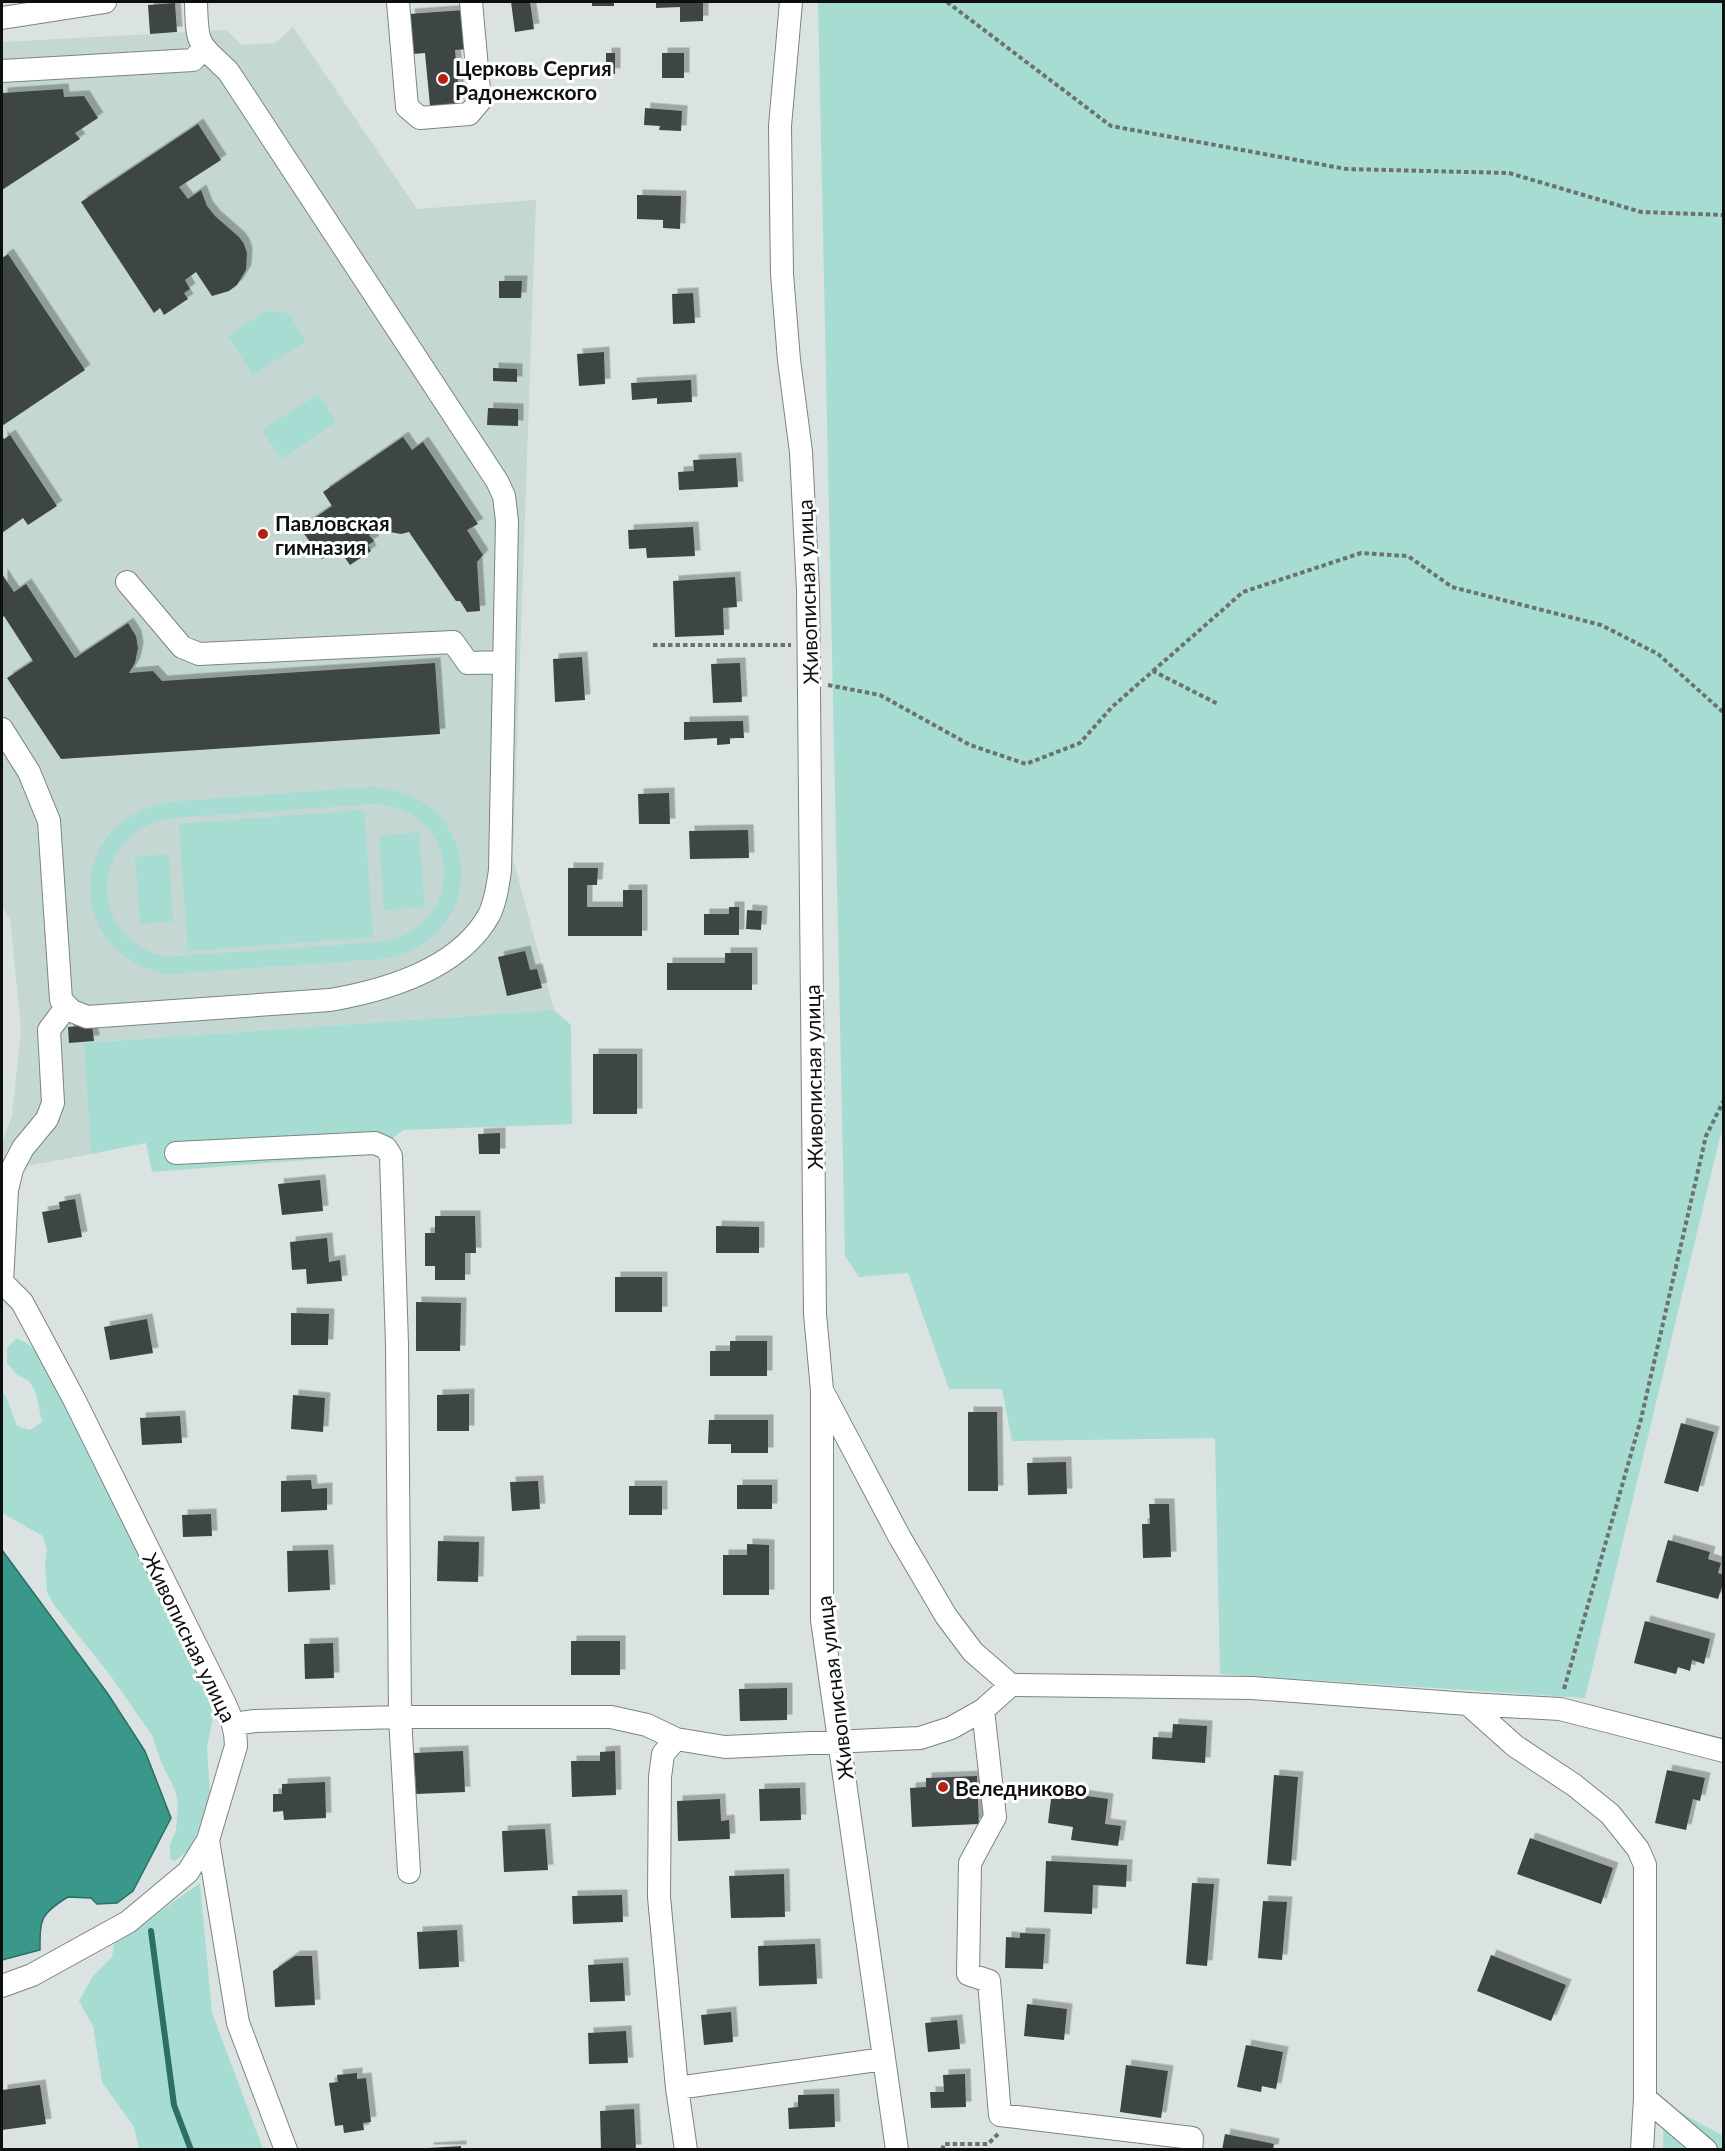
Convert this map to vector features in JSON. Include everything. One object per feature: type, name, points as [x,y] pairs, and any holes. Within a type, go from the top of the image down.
[{"type":"street","points":[[2,18],[105,2]]},
{"type":"street","points":[[2,729],[29,772],[49,821],[61,1000],[72,1011],[87,1017],[330,1000],[359,995],[408,979],[459,952],[490,913],[500,870],[507,521],[504,496],[228,71],[199,43],[196,32],[196,2]]},
{"type":"street","points":[[398,2],[407,107],[420,118],[469,114],[480,101],[471,2]]},
{"type":"street","name":"Живописная улица","points":[[791,2],[780,126],[782,274],[789,360],[801,452],[809,645],[815,1314],[822,1390],[822,1620],[897,2150]]},
{"type":"street","points":[[2,71],[193,60],[204,48]]},
{"type":"street","points":[[127,582],[182,647],[199,654],[453,642],[468,663],[504,662]]},
{"type":"street","points":[[2,1282],[7,1190],[12,1169],[23,1148],[47,1119],[53,1103],[49,1030],[67,1006]]},
{"type":"street","points":[[176,1153],[375,1143],[386,1148],[391,1156],[397,1345],[400,1717],[409,1872]]},
{"type":"street","name":"Живописная улица","points":[[2,1282],[22,1302],[75,1401],[234,1724],[236,1746],[208,1840],[188,1872],[137,1916],[32,1975],[2,1986]]},
{"type":"street","points":[[822,1390],[898,1536],[945,1616],[973,1652],[1011,1685],[1252,1688],[1560,1709],[1724,1750]]},
{"type":"street","points":[[234,1724],[255,1721],[400,1717],[611,1717],[647,1725],[676,1739],[725,1747],[920,1738],[951,1728],[983,1710],[1011,1685]]},
{"type":"street","points":[[1468,1704],[1515,1746],[1574,1785],[1610,1814],[1638,1849],[1645,1865],[1645,2098],[1642,2150]]},
{"type":"street","points":[[983,1710],[995,1817],[970,1863],[968,1974],[989,1981],[1000,2115],[1192,2138],[1191,2150]]},
{"type":"street","points":[[676,1739],[663,1754],[660,1777],[659,1897],[677,2088],[686,2150]]},
{"type":"street","points":[[208,1840],[238,2023],[286,2150]]},
{"type":"street","points":[[677,2088],[884,2059]]},
{"type":"street","points":[[1645,2098],[1706,2150]]},
{"type":"path","points":[[947,2],[1111,126],[1346,169],[1509,173],[1641,212],[1724,215]]},
{"type":"path","points":[[810,682],[880,695],[970,745],[1026,764],[1080,743],[1112,707],[1243,592],[1361,554],[1408,556],[1452,587],[1601,625],[1658,654],[1724,713]]},
{"type":"path","points":[[653,645],[809,645]]},
{"type":"path","points":[[1153,671],[1218,704]]},
{"type":"path","points":[[1547,1709],[1563,1690],[1641,1419],[1706,1136],[1724,1100]]},
{"type":"path","points":[[942,2150],[944,2144],[988,2144],[999,2133],[1000,2115]]},
{"type":"shaded area","points":[[818,2],[1723,2],[1723,1131],[1585,1698],[1220,1674],[1215,1438],[1012,1441],[1002,1389],[949,1389],[908,1273],[859,1277],[845,1256]]},
{"type":"shaded area","name":"Павловская гимназия","points":[[293,27],[417,209],[536,200],[513,859],[554,1010],[84,1043],[91,1154],[12,1169],[2,1166],[2,1143],[12,1116],[21,1029],[10,919],[2,906],[2,42],[227,30],[241,45],[275,43]]},
{"type":"shaded area","points":[[266,311],[288,313],[306,341],[253,375],[228,336]]},
{"type":"shaded area","points":[[318,394],[336,422],[281,459],[262,430]]},
{"type":"shaded area","points":[[370,787],[408,795],[436,813],[454,838],[461,868],[458,898],[444,925],[418,947],[382,959],[166,974],[132,961],[109,941],[95,915],[90,886],[96,858],[111,833],[136,813],[170,802]],"holes":[[[371,804],[402,810],[424,824],[438,845],[444,868],[441,893],[430,915],[410,932],[380,942],[168,957],[141,947],[122,930],[110,910],[107,887],[111,864],[123,843],[143,827],[171,818]]]},
{"type":"shaded area","points":[[364,810],[373,937],[188,951],[179,824]]},
{"type":"shaded area","points":[[419,832],[425,907],[384,910],[379,836]]},
{"type":"shaded area","points":[[169,854],[173,921],[140,924],[135,857]]},
{"type":"shaded area","points":[[554,1010],[571,1025],[572,1124],[404,1130],[368,1155],[152,1172],[146,1143],[91,1154],[84,1043]]},
{"type":"shaded area","points":[[17,1338],[36,1351],[56,1383],[211,1704],[213,1718],[207,1747],[210,1793],[192,1849],[174,1861],[170,1858],[170,1844],[176,1831],[178,1804],[175,1790],[161,1762],[152,1735],[110,1675],[54,1605],[47,1592],[45,1563],[47,1549],[43,1536],[2,1513],[2,1393],[6,1397],[17,1426],[30,1430],[42,1422],[36,1393],[29,1381],[16,1374],[7,1363],[7,1348]]},
{"type":"shaded area","points":[[2,1550],[108,1694],[145,1751],[171,1818],[133,1891],[117,1903],[97,1904],[91,1898],[68,1897],[52,1908],[44,1918],[40,1931],[40,1950],[2,1960]]},
{"type":"shaded area","points":[[200,1883],[212,2013],[263,2149],[139,2149],[134,2127],[102,2082],[93,2026],[79,2001],[93,1976],[112,1957],[114,1944]]},
{"type":"shaded area","points":[[1664,2103],[1723,2136],[1723,2149],[1663,2150]]},
{"type":"building","points":[[511,2],[530,2],[534,29],[515,32]]},
{"type":"building","points":[[592,2],[614,2],[614,6],[592,6]]},
{"type":"building","points":[[656,2],[703,2],[703,21],[680,22],[680,7],[656,8]]},
{"type":"building","points":[[175,3],[177,32],[150,34],[148,5]]},
{"type":"building","name":"Церковь Сергия Радонежского","points":[[464,10],[468,49],[455,50],[460,104],[430,106],[425,53],[413,54],[409,14]]},
{"type":"building","points":[[606,53],[615,53],[615,74],[606,73]]},
{"type":"building","points":[[662,53],[684,53],[684,78],[662,78]]},
{"type":"building","points":[[63,89],[64,97],[84,96],[98,118],[75,133],[80,139],[2,190],[2,93]]},
{"type":"building","points":[[645,108],[682,111],[681,131],[659,130],[660,126],[644,125]]},
{"type":"building","points":[[198,124],[221,160],[179,187],[188,199],[201,190],[207,206],[215,216],[239,237],[247,253],[246,270],[237,285],[229,291],[212,296],[196,272],[185,280],[190,289],[184,293],[188,299],[164,315],[160,308],[154,313],[81,202]]},
{"type":"building","points":[[637,195],[681,196],[680,229],[663,228],[663,220],[637,219]]},
{"type":"building","points":[[8,254],[85,370],[2,426],[2,258]]},
{"type":"building","points":[[499,281],[522,281],[521,298],[499,298]]},
{"type":"building","points":[[693,293],[695,323],[673,324],[672,294]]},
{"type":"building","points":[[604,352],[605,384],[579,386],[577,354]]},
{"type":"building","points":[[493,368],[517,369],[517,382],[493,381]]},
{"type":"building","points":[[691,380],[692,402],[657,404],[657,398],[632,400],[631,383]]},
{"type":"building","points":[[488,408],[518,409],[518,426],[487,425]]},
{"type":"building","points":[[10,435],[57,506],[28,525],[23,518],[2,533],[2,436],[4,439]]},
{"type":"building","points":[[403,437],[412,450],[423,442],[478,524],[467,530],[483,555],[477,562],[480,611],[467,612],[460,601],[456,601],[409,532],[401,534],[390,532],[381,519],[371,526],[375,531],[369,535],[374,541],[368,545],[371,551],[350,565],[338,548],[322,559],[300,528],[332,506],[323,492]]},
{"type":"building","points":[[736,458],[738,487],[679,490],[678,472],[694,471],[693,460]]},
{"type":"building","points":[[693,527],[695,556],[647,558],[646,548],[629,549],[628,530]]},
{"type":"building","points":[[2,574],[14,592],[26,584],[75,658],[128,623],[136,636],[138,648],[135,663],[129,673],[153,671],[162,681],[435,663],[440,734],[61,759],[7,678],[33,661],[4,616],[2,618]]},
{"type":"building","points":[[735,577],[737,607],[723,608],[724,635],[675,637],[673,581]]},
{"type":"building","points":[[582,657],[585,700],[555,702],[553,659]]},
{"type":"building","points":[[740,663],[742,702],[713,703],[711,664]]},
{"type":"building","points":[[743,721],[744,738],[730,738],[730,744],[717,745],[717,738],[684,740],[684,722]]},
{"type":"building","points":[[669,793],[670,824],[639,824],[638,794]]},
{"type":"building","points":[[748,830],[749,858],[690,859],[689,831]]},
{"type":"building","points":[[568,868],[598,868],[597,885],[587,885],[587,907],[623,907],[623,890],[642,890],[642,936],[568,936]]},
{"type":"building","points":[[729,907],[739,907],[739,935],[704,935],[704,914],[729,914]]},
{"type":"building","points":[[747,910],[762,911],[761,930],[746,929]]},
{"type":"building","points":[[525,951],[530,970],[537,969],[542,988],[507,996],[498,957]]},
{"type":"building","points":[[725,953],[752,953],[752,990],[667,990],[667,963],[725,963]]},
{"type":"building","points":[[92,1025],[94,1041],[69,1043],[68,1027]]},
{"type":"building","points":[[593,1054],[637,1054],[637,1114],[593,1114]]},
{"type":"building","points":[[500,1133],[500,1154],[479,1154],[478,1134]]},
{"type":"building","points":[[320,1180],[323,1211],[282,1215],[278,1184]]},
{"type":"building","points":[[75,1199],[82,1237],[48,1243],[42,1212],[60,1209],[59,1202]]},
{"type":"building","points":[[435,1216],[475,1216],[476,1253],[465,1253],[465,1280],[435,1280],[435,1266],[425,1266],[425,1233],[435,1233]]},
{"type":"building","points":[[716,1226],[759,1227],[759,1253],[716,1253]]},
{"type":"building","points":[[327,1238],[329,1262],[340,1260],[342,1281],[307,1284],[306,1269],[292,1270],[290,1242]]},
{"type":"building","points":[[615,1277],[662,1277],[662,1312],[615,1312]]},
{"type":"building","points":[[416,1302],[461,1303],[460,1351],[416,1351]]},
{"type":"building","points":[[291,1313],[329,1314],[328,1345],[291,1345]]},
{"type":"building","points":[[147,1319],[153,1353],[110,1360],[104,1327]]},
{"type":"building","points":[[730,1341],[767,1341],[767,1376],[710,1376],[710,1351],[730,1351]]},
{"type":"building","points":[[469,1394],[469,1431],[437,1431],[437,1395]]},
{"type":"building","points":[[293,1395],[325,1398],[323,1432],[291,1429]]},
{"type":"building","points":[[968,1412],[997,1412],[998,1491],[968,1491]]},
{"type":"building","points":[[180,1416],[182,1443],[142,1445],[140,1418]]},
{"type":"building","points":[[709,1420],[768,1420],[768,1453],[731,1453],[731,1444],[708,1444]]},
{"type":"building","points":[[1681,1423],[1714,1432],[1698,1492],[1664,1483]]},
{"type":"building","points":[[1066,1462],[1067,1494],[1028,1495],[1027,1463]]},
{"type":"building","points":[[311,1480],[312,1489],[327,1488],[327,1510],[281,1512],[281,1481]]},
{"type":"building","points":[[538,1481],[540,1509],[512,1511],[510,1482]]},
{"type":"building","points":[[737,1485],[772,1485],[772,1509],[737,1509]]},
{"type":"building","points":[[629,1486],[662,1486],[662,1515],[629,1515]]},
{"type":"building","points":[[1149,1504],[1169,1504],[1171,1557],[1143,1558],[1142,1524],[1150,1524]]},
{"type":"building","points":[[211,1514],[212,1536],[183,1537],[182,1515]]},
{"type":"building","points":[[1668,1540],[1710,1552],[1708,1559],[1721,1563],[1718,1573],[1724,1575],[1724,1580],[1718,1599],[1656,1582]]},
{"type":"building","points":[[438,1541],[479,1542],[478,1582],[437,1581]]},
{"type":"building","points":[[747,1544],[769,1545],[769,1595],[723,1595],[723,1555],[747,1555]]},
{"type":"building","points":[[328,1550],[330,1590],[288,1592],[287,1551]]},
{"type":"building","points":[[1645,1621],[1710,1639],[1704,1664],[1692,1660],[1690,1671],[1678,1667],[1676,1674],[1634,1663]]},
{"type":"building","points":[[571,1641],[620,1641],[620,1675],[571,1675]]},
{"type":"building","points":[[333,1643],[334,1678],[305,1679],[304,1644]]},
{"type":"building","points":[[787,1688],[787,1720],[740,1721],[739,1689]]},
{"type":"building","points":[[1173,1724],[1207,1726],[1205,1763],[1152,1759],[1153,1737],[1172,1738]]},
{"type":"building","points":[[463,1751],[465,1792],[416,1794],[414,1753]]},
{"type":"building","points":[[615,1751],[616,1795],[572,1797],[571,1761],[600,1761],[600,1752]]},
{"type":"building","points":[[1667,1770],[1705,1778],[1700,1801],[1693,1799],[1686,1830],[1655,1823]]},
{"type":"building","points":[[1274,1775],[1298,1777],[1291,1866],[1267,1864]]},
{"type":"building","points":[[977,1776],[979,1824],[912,1827],[910,1788],[926,1787],[926,1778]]},
{"type":"building","points":[[325,1782],[326,1818],[284,1820],[283,1811],[273,1812],[273,1794],[282,1794],[282,1784]]},
{"type":"building","points":[[800,1788],[801,1820],[760,1821],[759,1789]]},
{"type":"building","points":[[1052,1791],[1108,1799],[1105,1824],[1121,1826],[1118,1846],[1071,1840],[1073,1827],[1048,1823]]},
{"type":"building","points":[[720,1799],[721,1821],[729,1820],[730,1839],[678,1841],[677,1801]]},
{"type":"building","points":[[545,1829],[548,1870],[504,1872],[502,1831]]},
{"type":"building","points":[[1530,1838],[1613,1868],[1601,1904],[1517,1874]]},
{"type":"building","points":[[1046,1861],[1127,1865],[1126,1887],[1093,1885],[1092,1914],[1044,1912]]},
{"type":"building","points":[[784,1874],[785,1917],[731,1918],[729,1876]]},
{"type":"building","points":[[1192,1883],[1214,1884],[1207,1966],[1186,1964]]},
{"type":"building","points":[[622,1895],[623,1922],[573,1924],[572,1896]]},
{"type":"building","points":[[1263,1901],[1287,1902],[1282,1960],[1258,1958]]},
{"type":"building","points":[[457,1930],[459,1967],[419,1969],[417,1932]]},
{"type":"building","points":[[1020,1933],[1045,1934],[1043,1969],[1005,1968],[1006,1937],[1020,1938]]},
{"type":"building","points":[[815,1944],[817,1984],[759,1986],[758,1946]]},
{"type":"building","points":[[1491,1955],[1566,1985],[1551,2021],[1477,1991]]},
{"type":"building","points":[[295,1956],[312,1956],[315,2005],[275,2007],[273,1971]]},
{"type":"building","points":[[623,1963],[625,2001],[590,2002],[588,1965]]},
{"type":"building","points":[[1027,2004],[1067,2009],[1064,2040],[1024,2036]]},
{"type":"building","points":[[731,2012],[733,2042],[704,2045],[701,2015]]},
{"type":"building","points":[[957,2020],[960,2049],[928,2052],[925,2023]]},
{"type":"building","points":[[626,2031],[628,2063],[589,2064],[588,2033]]},
{"type":"building","points":[[1246,2045],[1283,2052],[1276,2089],[1262,2086],[1261,2092],[1237,2087]]},
{"type":"building","points":[[1126,2065],[1168,2071],[1161,2118],[1120,2112]]},
{"type":"building","points":[[357,2073],[357,2079],[366,2078],[371,2122],[363,2123],[364,2130],[344,2133],[343,2125],[335,2126],[329,2083],[338,2082],[337,2075]]},
{"type":"building","points":[[965,2074],[966,2107],[931,2108],[930,2092],[944,2092],[943,2075]]},
{"type":"building","points":[[40,2085],[46,2124],[2,2130],[2,2090]]},
{"type":"building","points":[[834,2094],[835,2127],[789,2129],[788,2108],[798,2107],[798,2095]]},
{"type":"building","points":[[634,2109],[636,2150],[601,2150],[600,2111]]},
{"type":"building","points":[[1225,2134],[1274,2144],[1273,2150],[1222,2150]]},
{"type":"building","points":[[461,2146],[461,2150],[428,2150],[428,2148]]},
{"type":"waterway","points":[[151,1931],[174,2105],[191,2150]]},
{"type":"place","name":"Церковь Сергия Радонежского","points":[[443,79]]},
{"type":"place","name":"Павловская гимназия","points":[[263,534]]},
{"type":"place","name":"Веледниково","points":[[943,1787]]}]
